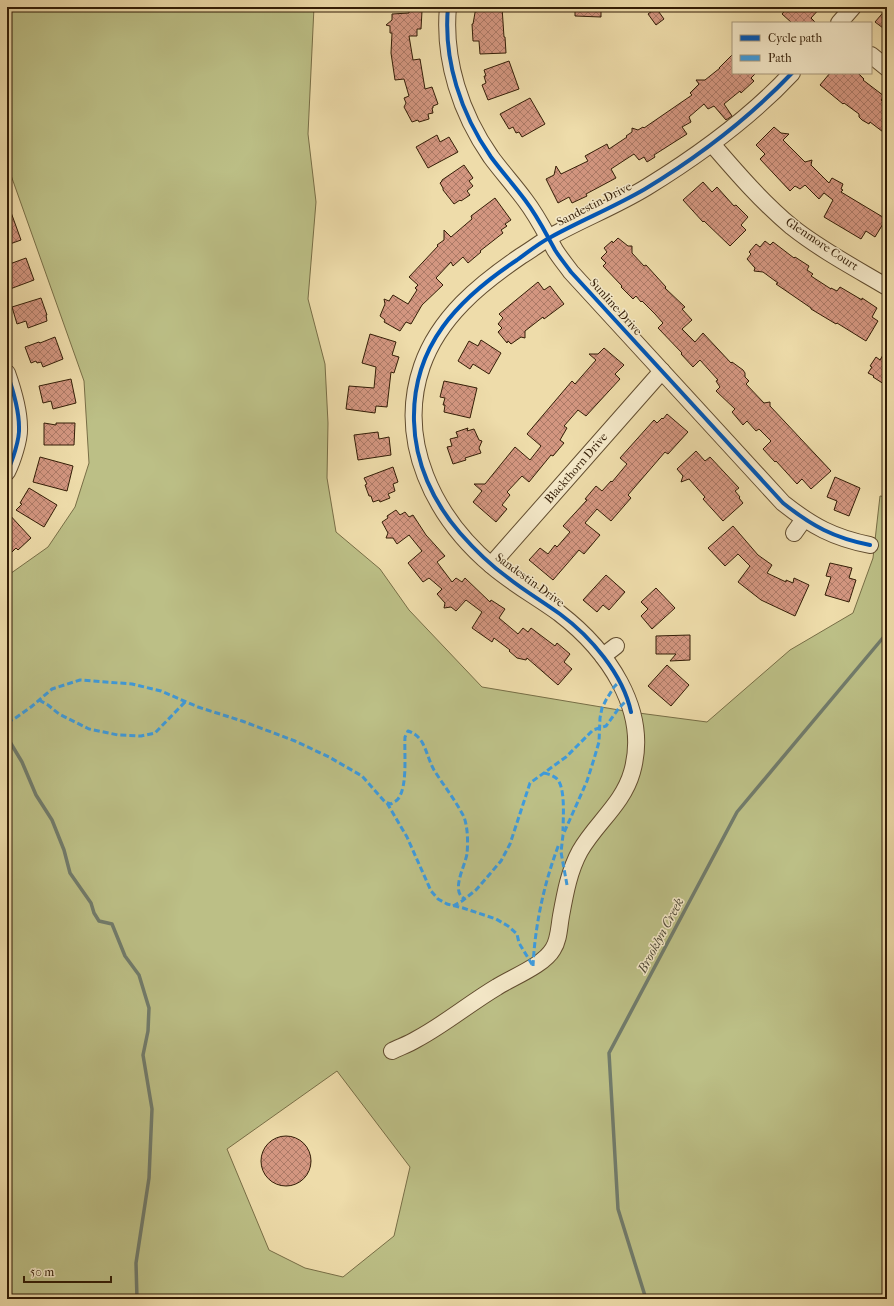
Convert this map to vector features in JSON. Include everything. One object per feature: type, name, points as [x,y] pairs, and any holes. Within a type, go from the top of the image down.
[{"type":"street","name":"Sunline Drive","points":[[448,7],[448,45],[453,71],[467,116],[480,140],[525,200],[542,225],[556,251],[571,272],[783,503],[820,529],[838,537],[870,545]]},
{"type":"street","points":[[840,22],[853,7]]},
{"type":"street","points":[[872,56],[887,68]]},
{"type":"street","name":"Sandestin Drive","points":[[392,1051],[415,1041],[496,987],[546,959],[553,950],[558,939],[566,888],[572,869],[581,850],[624,793],[632,773],[636,743],[628,699],[623,687],[602,656],[583,634],[562,615],[509,579],[475,551],[453,524],[432,491],[417,453],[414,431],[416,387],[422,366],[431,345],[441,328],[454,311],[474,291],[549,238],[610,208],[644,189],[680,166],[712,144],[749,113],[791,74]]},
{"type":"street","name":"Glenmore Court","points":[[712,144],[748,186],[793,227],[815,243],[887,287]]},
{"type":"street","name":"Blackthorn Drive","points":[[491,565],[662,371]]},
{"type":"street","points":[[7,373],[14,392],[20,428],[12,462],[7,472]]},
{"type":"street","points":[[794,533],[804,519]]},
{"type":"street","points":[[602,656],[616,646]]},
{"type":"green space","points":[[7,7],[314,7],[308,134],[316,202],[308,299],[325,364],[328,423],[327,478],[336,532],[380,569],[409,610],[482,687],[631,712],[707,722],[790,650],[853,613],[873,558],[880,496],[887,497],[887,1299],[7,1299],[7,576],[48,547],[75,507],[89,463],[84,381],[7,164]],"holes":[[[337,1071],[410,1167],[394,1236],[343,1277],[305,1268],[269,1250],[227,1149]]]},
{"type":"building","points":[[476,7],[502,7],[506,53],[480,54],[479,41],[473,41],[472,24]]},
{"type":"building","points":[[575,7],[601,8],[601,17],[575,16]]},
{"type":"building","points":[[788,7],[821,7],[811,18],[815,22],[791,22],[782,14]]},
{"type":"building","points":[[656,8],[664,19],[656,25],[648,14]]},
{"type":"building","points":[[887,8],[887,31],[875,22]]},
{"type":"building","points":[[409,11],[422,11],[421,29],[417,29],[417,36],[409,36],[413,60],[420,59],[425,89],[432,87],[438,104],[433,106],[433,113],[428,114],[429,119],[419,122],[418,120],[412,122],[404,107],[406,103],[404,98],[409,96],[404,79],[395,80],[391,53],[392,33],[390,33],[390,26],[386,25],[392,20],[392,14],[409,13]]},
{"type":"building","points":[[732,55],[732,74],[755,74],[751,78],[754,81],[741,93],[740,91],[724,104],[732,116],[726,120],[714,106],[708,109],[704,104],[689,117],[691,122],[682,127],[687,134],[654,155],[655,157],[647,162],[644,157],[639,160],[634,154],[611,169],[616,178],[586,194],[587,196],[572,203],[569,197],[558,203],[546,179],[554,175],[556,166],[561,174],[588,161],[585,156],[607,144],[609,149],[627,137],[626,136],[632,132],[632,128],[638,130],[643,127],[644,128],[692,95],[690,93],[699,84],[696,80],[705,80]]},
{"type":"building","points":[[509,61],[519,89],[488,100],[482,85],[486,83],[484,70]]},
{"type":"building","points":[[829,74],[859,74],[864,79],[863,80],[884,96],[881,100],[887,105],[887,135],[870,122],[869,124],[862,120],[859,117],[859,114],[844,103],[843,104],[820,85]]},
{"type":"building","points":[[530,98],[545,124],[522,137],[519,132],[516,133],[513,127],[509,129],[500,114]]},
{"type":"building","points":[[774,127],[781,133],[789,134],[783,140],[805,162],[812,160],[811,165],[829,183],[832,178],[843,184],[841,189],[843,190],[841,192],[886,219],[875,237],[866,231],[861,239],[824,217],[833,200],[824,193],[819,199],[805,185],[800,189],[795,186],[790,191],[760,159],[765,154],[756,145]]},
{"type":"building","points":[[437,135],[440,142],[449,137],[458,152],[428,168],[416,147]]},
{"type":"building","points":[[464,165],[473,178],[469,181],[473,186],[467,191],[470,195],[454,204],[443,190],[440,183]]},
{"type":"building","points":[[703,182],[712,192],[717,187],[734,206],[736,205],[748,217],[741,225],[746,230],[730,246],[704,221],[703,222],[683,200]]},
{"type":"building","points":[[495,198],[511,220],[505,224],[507,226],[501,230],[503,233],[480,251],[481,252],[468,263],[463,257],[453,266],[451,262],[436,278],[443,285],[422,305],[411,324],[406,322],[400,331],[384,322],[385,320],[380,316],[385,304],[384,299],[389,301],[393,295],[408,304],[417,290],[415,288],[418,285],[409,277],[438,246],[437,245],[444,240],[444,230],[451,237],[472,219],[471,216]]},
{"type":"building","points":[[7,204],[21,240],[7,245]]},
{"type":"building","points":[[618,238],[628,246],[632,246],[632,253],[644,266],[646,265],[666,287],[665,288],[685,307],[682,309],[692,320],[682,329],[695,342],[703,333],[731,363],[732,362],[743,370],[745,377],[749,381],[746,384],[764,403],[770,402],[770,406],[831,471],[811,489],[802,479],[797,484],[776,461],[775,462],[763,449],[771,441],[759,429],[756,431],[747,421],[743,425],[732,412],[735,409],[716,391],[720,387],[716,381],[718,380],[700,360],[693,367],[658,328],[663,323],[655,314],[636,296],[633,299],[603,266],[606,263],[601,258],[607,252],[604,248]]},
{"type":"building","points":[[765,241],[770,245],[773,242],[794,258],[795,257],[809,266],[807,270],[813,274],[811,276],[831,289],[837,291],[840,287],[862,300],[862,298],[877,308],[872,317],[878,321],[866,341],[811,309],[776,284],[778,283],[763,272],[754,271],[755,268],[747,259],[751,254],[749,252],[756,244],[760,247]]},
{"type":"building","points":[[26,258],[34,280],[10,289],[7,281],[7,265]]},
{"type":"building","points":[[538,282],[544,290],[550,286],[564,304],[544,319],[543,317],[525,331],[525,338],[521,337],[511,344],[508,341],[507,343],[498,332],[502,328],[498,324],[503,318],[499,314]]},
{"type":"building","points":[[41,298],[47,315],[47,321],[28,328],[26,321],[17,324],[12,307]]},
{"type":"building","points":[[370,334],[396,342],[392,355],[399,357],[394,373],[391,372],[387,407],[376,406],[375,413],[346,409],[349,386],[374,388],[376,367],[362,363]]},
{"type":"building","points":[[55,337],[63,359],[43,367],[41,362],[37,363],[36,361],[31,363],[25,347]]},
{"type":"building","points":[[481,340],[501,353],[489,374],[473,364],[470,369],[458,361],[469,341],[478,346]]},
{"type":"building","points":[[604,348],[624,365],[615,374],[620,379],[586,416],[578,410],[564,426],[567,428],[560,440],[564,443],[553,456],[551,455],[529,482],[522,476],[507,492],[510,495],[502,505],[507,509],[496,522],[473,502],[482,491],[474,484],[485,484],[515,447],[530,460],[541,446],[527,434],[572,381],[575,384],[596,360],[589,354],[598,354]]},
{"type":"building","points":[[887,348],[887,386],[868,373],[872,367],[870,366],[876,357],[880,360]]},
{"type":"building","points":[[71,379],[76,403],[53,409],[51,401],[43,403],[39,386]]},
{"type":"building","points":[[444,381],[477,388],[470,418],[444,412],[445,405],[443,405],[445,398],[440,397]]},
{"type":"building","points":[[667,414],[688,432],[668,454],[665,452],[628,495],[631,498],[611,521],[597,509],[585,523],[600,535],[584,554],[579,550],[553,580],[529,560],[540,548],[548,554],[555,545],[557,547],[570,532],[563,526],[587,500],[585,499],[596,486],[602,491],[611,481],[612,482],[627,464],[620,458],[654,420],[657,423]]},
{"type":"building","points":[[44,423],[56,425],[56,423],[75,423],[74,445],[44,445]]},
{"type":"building","points":[[468,428],[467,431],[474,429],[479,440],[482,441],[479,448],[481,453],[453,464],[447,447],[452,446],[450,439],[458,437],[456,432]]},
{"type":"building","points":[[378,432],[379,439],[389,437],[391,455],[358,460],[354,435]]},
{"type":"building","points":[[696,451],[705,461],[710,457],[739,488],[735,491],[743,503],[723,521],[703,499],[705,497],[689,479],[681,482],[683,476],[677,469]]},
{"type":"building","points":[[40,457],[73,466],[67,491],[33,482]]},
{"type":"building","points":[[393,467],[398,482],[393,484],[395,491],[388,494],[390,498],[380,502],[379,500],[373,502],[371,496],[369,496],[365,485],[367,484],[364,478]]},
{"type":"building","points":[[835,477],[860,488],[849,516],[834,510],[837,501],[827,497]]},
{"type":"building","points":[[29,488],[57,505],[44,527],[16,510],[22,504],[20,503]]},
{"type":"building","points":[[396,510],[400,515],[405,512],[409,517],[413,515],[426,535],[445,556],[437,562],[452,582],[456,578],[462,582],[465,578],[490,602],[491,600],[505,609],[499,618],[518,634],[523,628],[528,632],[531,628],[555,646],[557,643],[570,654],[564,662],[572,669],[558,685],[527,658],[526,660],[517,658],[509,651],[510,650],[494,638],[492,642],[472,628],[482,612],[466,600],[456,611],[451,607],[444,608],[445,603],[437,594],[442,589],[429,578],[423,582],[408,563],[422,551],[409,535],[397,544],[393,538],[386,538],[388,533],[382,522],[388,518],[387,516]]},
{"type":"building","points":[[7,512],[31,538],[18,550],[16,548],[12,552],[7,547]]},
{"type":"building","points":[[733,526],[758,555],[772,565],[767,573],[786,582],[786,580],[793,583],[794,578],[809,585],[795,616],[761,600],[738,582],[750,566],[738,554],[725,566],[708,548]]},
{"type":"building","points":[[830,563],[852,568],[849,578],[856,580],[849,602],[825,595],[831,577],[826,576]]},
{"type":"building","points":[[606,575],[625,592],[609,610],[603,605],[597,612],[583,600]]},
{"type":"building","points":[[656,588],[675,608],[652,629],[641,616],[648,609],[641,602]]},
{"type":"building","points":[[690,635],[690,660],[670,661],[676,654],[656,654],[656,636]]},
{"type":"building","points":[[667,665],[689,685],[671,706],[648,686]]},
{"type":"building","points":[[281,1136],[291,1136],[304,1143],[311,1156],[311,1166],[304,1179],[291,1186],[281,1186],[272,1182],[265,1175],[261,1166],[261,1156],[265,1147],[272,1140]]},
{"type":"waterway","name":"Brooklyn Creek","points":[[646,1299],[618,1209],[609,1053],[737,812],[887,633]]},
{"type":"waterway","points":[[7,737],[22,762],[36,795],[52,820],[64,850],[70,873],[91,903],[94,913],[99,921],[112,924],[125,956],[139,975],[149,1008],[148,1031],[143,1055],[152,1109],[149,1178],[136,1263],[137,1299]]},
{"type":"marked path","points":[[7,722],[31,707],[52,689],[80,680],[132,684],[161,691],[198,707],[242,721],[295,741],[329,757],[362,776],[385,802],[391,804],[398,799],[403,786],[405,769],[405,737],[408,731],[417,736],[422,742],[434,770],[454,799],[464,817],[468,845],[460,878],[459,891],[461,896],[465,899]]},
{"type":"marked path","points":[[567,885],[561,852],[563,835],[587,781],[594,759],[599,742],[602,708],[614,687],[619,682]]},
{"type":"marked path","points":[[453,906],[476,890],[501,861],[510,844],[530,783],[566,757],[593,730],[606,726],[619,708],[628,699]]},
{"type":"marked path","points":[[39,700],[59,714],[89,729],[118,735],[141,736],[155,733],[185,702]]},
{"type":"marked path","points":[[544,773],[552,775],[556,778],[561,788],[563,795],[563,831]]},
{"type":"marked path","points":[[387,803],[407,837],[431,891],[438,899],[447,904],[496,919],[508,926],[517,934],[519,943],[533,966]]},
{"type":"marked path","points":[[533,966],[541,904],[559,844]]},
{"type":"cycle path","points":[[448,7],[448,47],[451,66],[456,86],[471,123],[491,157],[530,206],[555,250],[571,272],[783,503],[814,525],[834,535],[870,545]]},
{"type":"cycle path","points":[[631,712],[621,684],[613,670],[594,645],[583,633],[560,614],[488,562],[450,521],[434,495],[422,467],[415,437],[415,394],[421,370],[430,347],[443,327],[458,308],[496,275],[547,239],[633,196],[665,177],[741,121],[776,90],[791,74]]},
{"type":"cycle path","points":[[7,373],[17,406],[19,420],[17,444],[7,472]]}]
